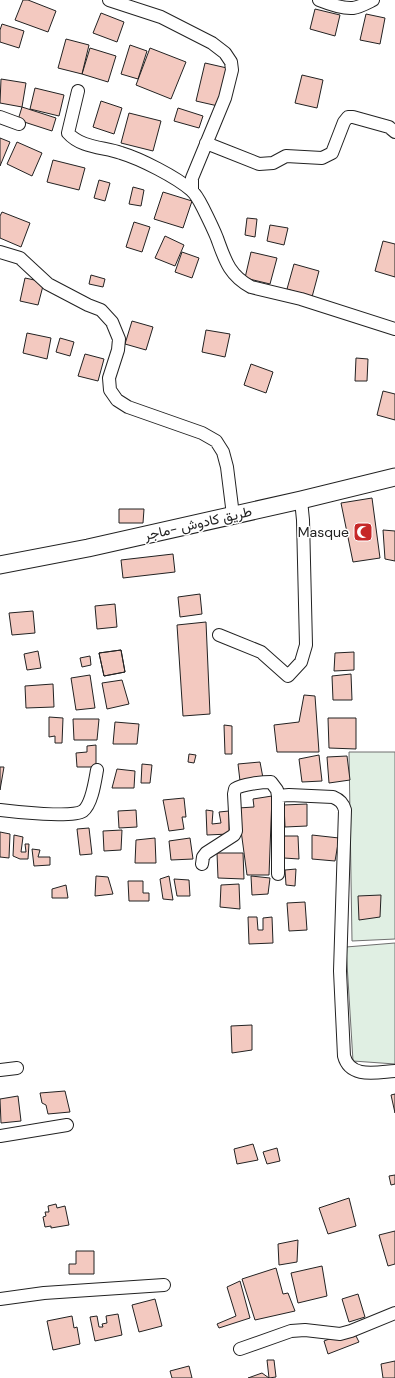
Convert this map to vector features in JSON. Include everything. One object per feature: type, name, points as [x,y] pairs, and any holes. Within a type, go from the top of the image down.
[{"type":"highway","name":"طريق كادوش -ماجر","points":[[0,565],[88,548],[301,500],[395,477]]},
{"type":"street","points":[[109,0],[161,17],[212,43],[225,53],[231,62],[232,70],[230,83],[192,178],[192,191]]},
{"type":"street","points":[[319,0],[352,8],[373,0]]},
{"type":"street","points":[[78,92],[68,133],[80,142],[121,153],[139,160],[192,191],[209,220],[229,269],[244,283],[251,287],[308,301],[395,329]]},
{"type":"street","points":[[0,117],[19,124]]},
{"type":"street","points":[[206,143],[259,164],[273,164],[286,156],[322,158],[332,153],[344,122],[348,117],[353,117],[388,127],[395,132]]},
{"type":"street","points":[[0,252],[20,258],[48,284],[101,310],[112,322],[119,338],[118,350],[109,378],[110,390],[117,400],[128,407],[202,433],[216,441],[223,452],[233,515]]},
{"type":"street","points":[[219,635],[261,652],[288,676],[300,662],[306,645],[303,520],[301,500]]},
{"type":"street","points":[[0,810],[35,814],[74,814],[84,811],[90,801],[96,770]]},
{"type":"street","points":[[202,864],[203,857],[206,853],[234,835],[236,831],[235,789],[241,786],[271,782],[277,790],[278,796],[278,874]]},
{"type":"street","points":[[278,796],[333,797],[343,804],[345,810],[340,971],[344,1056],[346,1062],[356,1072],[395,1071]]},
{"type":"street","points":[[0,1070],[17,1068]]},
{"type":"street","points":[[0,1136],[66,1125]]},
{"type":"street","points":[[0,1299],[44,1293],[164,1285]]},
{"type":"street","points":[[240,1349],[291,1331],[306,1330],[340,1334],[395,1313]]},
{"type":"green space","points":[[349,752],[395,752],[395,939],[352,941]]},
{"type":"green space","points":[[395,943],[395,1064],[353,1061],[346,947]]},
{"type":"building","points":[[23,0],[28,0],[56,11],[48,32],[15,20]]},
{"type":"building","points":[[315,9],[340,15],[335,36],[310,29]]},
{"type":"building","points":[[101,13],[124,22],[117,42],[93,33]]},
{"type":"building","points":[[366,14],[385,18],[380,44],[360,40]]},
{"type":"building","points":[[2,24],[24,31],[19,48],[0,42],[0,30]]},
{"type":"building","points":[[66,39],[89,45],[82,74],[58,68]]},
{"type":"building","points":[[130,45],[147,51],[138,79],[121,74]]},
{"type":"building","points":[[90,48],[116,56],[108,82],[82,74]]},
{"type":"building","points":[[150,48],[186,62],[171,99],[136,85]]},
{"type":"building","points":[[205,63],[227,68],[218,106],[196,101]]},
{"type":"building","points":[[302,75],[323,80],[317,108],[295,103]]},
{"type":"building","points":[[1,79],[26,83],[22,107],[0,103]]},
{"type":"building","points":[[35,88],[64,95],[59,116],[30,109]]},
{"type":"building","points":[[101,101],[122,108],[114,134],[93,127]]},
{"type":"building","points":[[22,107],[56,118],[52,131],[18,120]]},
{"type":"building","points":[[178,108],[203,116],[199,128],[174,121]]},
{"type":"building","points":[[129,113],[161,121],[153,151],[121,143]]},
{"type":"building","points":[[0,138],[10,142],[0,166]]},
{"type":"building","points":[[17,142],[42,153],[32,176],[7,164]]},
{"type":"building","points":[[53,160],[85,168],[79,190],[47,182]]},
{"type":"building","points":[[99,180],[110,183],[105,201],[94,198]]},
{"type":"building","points":[[133,187],[144,190],[141,206],[129,204]]},
{"type":"building","points":[[163,192],[192,201],[183,228],[154,219]]},
{"type":"building","points":[[2,212],[30,223],[21,247],[0,238],[0,216]]},
{"type":"building","points":[[247,218],[257,219],[255,237],[245,235]]},
{"type":"building","points":[[134,222],[150,227],[142,252],[126,247]]},
{"type":"building","points":[[270,225],[288,228],[284,245],[267,241]]},
{"type":"building","points":[[165,236],[184,245],[175,266],[155,258]]},
{"type":"building","points":[[383,241],[395,244],[395,277],[375,271]]},
{"type":"building","points":[[182,252],[199,258],[192,278],[175,272]]},
{"type":"building","points":[[251,252],[277,258],[270,284],[245,278]]},
{"type":"building","points":[[294,264],[319,271],[312,297],[287,289]]},
{"type":"building","points":[[91,275],[105,279],[103,287],[89,284]]},
{"type":"building","points":[[25,278],[44,282],[38,305],[20,301]]},
{"type":"building","points":[[132,321],[153,327],[146,350],[125,344]]},
{"type":"building","points":[[206,330],[230,334],[225,357],[202,352]]},
{"type":"building","points":[[27,333],[51,338],[47,359],[23,353]]},
{"type":"building","points":[[60,338],[74,342],[70,356],[56,352]]},
{"type":"building","points":[[85,354],[104,359],[98,381],[78,376]]},
{"type":"building","points":[[356,358],[368,359],[367,381],[355,381]]},
{"type":"building","points":[[251,364],[273,372],[266,393],[244,385]]},
{"type":"building","points":[[383,391],[395,394],[395,420],[377,415]]},
{"type":"building","points":[[372,498],[380,558],[353,562],[341,503]]},
{"type":"building","points":[[119,509],[144,509],[143,523],[119,523]]},
{"type":"building","points":[[383,530],[395,531],[395,561],[385,559]]},
{"type":"building","points":[[173,554],[175,572],[123,578],[121,560]]},
{"type":"building","points":[[200,594],[202,614],[180,617],[178,597]]},
{"type":"building","points":[[115,604],[117,627],[97,629],[95,606]]},
{"type":"building","points":[[33,611],[35,633],[12,635],[9,613]]},
{"type":"building","points":[[206,622],[210,714],[183,716],[177,625]]},
{"type":"building","points":[[121,650],[125,672],[104,676],[99,653]]},
{"type":"building","points":[[121,650],[125,672],[104,676],[99,653]]},
{"type":"building","points":[[38,651],[41,668],[27,670],[24,654]]},
{"type":"building","points":[[354,652],[354,670],[334,671],[335,653]]},
{"type":"building","points":[[90,656],[91,665],[82,667],[80,658]]},
{"type":"building","points":[[351,674],[352,700],[333,700],[332,676]]},
{"type":"building","points":[[90,675],[95,708],[76,710],[71,678]]},
{"type":"building","points":[[122,680],[129,704],[107,709],[102,683]]},
{"type":"building","points":[[53,684],[54,707],[26,708],[25,686]]},
{"type":"building","points":[[304,695],[315,696],[319,752],[277,752],[274,725],[299,722]]},
{"type":"building","points":[[49,717],[63,718],[62,743],[55,743],[55,736],[49,737]]},
{"type":"building","points":[[328,718],[356,718],[356,749],[329,748]]},
{"type":"building","points":[[73,719],[99,719],[97,740],[74,740]]},
{"type":"building","points":[[115,722],[139,724],[137,744],[113,744]]},
{"type":"building","points":[[224,725],[232,726],[232,754],[225,754]]},
{"type":"building","points":[[96,745],[96,767],[77,767],[76,753],[87,752],[87,746]]},
{"type":"building","points":[[189,754],[196,755],[194,763],[188,762]]},
{"type":"building","points":[[319,755],[322,781],[302,782],[299,759]]},
{"type":"building","points":[[347,756],[350,780],[329,783],[327,757]]},
{"type":"building","points":[[260,762],[263,778],[240,781],[238,764]]},
{"type":"building","points":[[142,764],[152,765],[150,783],[141,783]]},
{"type":"building","points":[[0,767],[4,767],[0,790]]},
{"type":"building","points":[[117,769],[135,771],[134,788],[112,788]]},
{"type":"building","points":[[272,796],[269,875],[247,875],[238,808],[254,807],[253,799]]},
{"type":"building","points":[[184,798],[186,817],[182,817],[184,829],[169,831],[163,800]]},
{"type":"building","points":[[307,804],[307,826],[285,827],[284,805]]},
{"type":"building","points":[[136,810],[137,827],[119,828],[118,811]]},
{"type":"building","points":[[206,810],[213,811],[212,824],[221,823],[219,812],[229,811],[229,834],[207,835]]},
{"type":"building","points":[[89,828],[92,854],[80,855],[77,829]]},
{"type":"building","points":[[122,830],[121,850],[104,851],[103,831]]},
{"type":"building","points":[[0,832],[10,834],[9,858],[0,857]]},
{"type":"building","points":[[14,835],[23,837],[21,852],[26,852],[25,844],[29,844],[28,859],[20,859],[13,856]]},
{"type":"building","points":[[312,835],[339,838],[335,861],[312,859]]},
{"type":"building","points":[[282,836],[298,836],[299,859],[284,858]]},
{"type":"building","points":[[155,838],[156,863],[135,863],[136,840]]},
{"type":"building","points":[[190,838],[193,859],[171,860],[169,841]]},
{"type":"building","points":[[32,849],[40,850],[38,857],[50,857],[50,865],[34,866]]},
{"type":"building","points":[[217,853],[243,853],[244,879],[218,878]]},
{"type":"building","points":[[296,869],[295,886],[286,885],[285,870]]},
{"type":"building","points":[[96,876],[108,877],[113,894],[95,896]]},
{"type":"building","points":[[169,876],[173,900],[163,899],[160,879]]},
{"type":"building","points":[[251,876],[270,878],[268,894],[252,895]]},
{"type":"building","points":[[174,879],[189,880],[190,896],[177,896]]},
{"type":"building","points":[[128,881],[143,881],[143,893],[149,893],[149,901],[129,901]]},
{"type":"building","points":[[239,884],[240,909],[220,907],[221,885]]},
{"type":"building","points":[[66,885],[68,898],[52,898],[52,889]]},
{"type":"building","points":[[381,895],[380,917],[359,920],[358,896]]},
{"type":"building","points":[[305,902],[307,930],[289,931],[287,903]]},
{"type":"building","points":[[248,917],[257,917],[258,930],[263,930],[263,918],[272,917],[273,943],[249,944]]},
{"type":"building","points":[[252,1025],[252,1050],[232,1053],[231,1026]]},
{"type":"building","points":[[65,1091],[70,1112],[48,1114],[46,1105],[42,1103],[40,1093]]},
{"type":"building","points":[[395,1094],[395,1113],[391,1095]]},
{"type":"building","points":[[18,1096],[21,1121],[1,1123],[0,1099]]},
{"type":"building","points":[[253,1144],[258,1160],[237,1164],[234,1149]]},
{"type":"building","points":[[277,1148],[280,1161],[267,1164],[263,1152]]},
{"type":"building","points":[[395,1175],[395,1184],[391,1185],[389,1176]]},
{"type":"building","points":[[349,1198],[356,1226],[328,1234],[319,1208]]},
{"type":"building","points":[[56,1204],[57,1208],[65,1206],[69,1225],[51,1228],[51,1226],[45,1227],[43,1217],[46,1216],[45,1212],[49,1212],[48,1206]]},
{"type":"building","points":[[395,1231],[395,1264],[388,1266],[379,1235]]},
{"type":"building","points":[[298,1240],[297,1262],[279,1265],[278,1244]]},
{"type":"building","points":[[76,1251],[94,1251],[94,1274],[69,1274],[69,1264],[76,1264]]},
{"type":"building","points":[[322,1266],[327,1296],[298,1303],[291,1273]]},
{"type":"building","points":[[276,1268],[283,1294],[288,1293],[295,1311],[255,1320],[242,1279]]},
{"type":"building","points":[[240,1281],[250,1318],[219,1328],[217,1324],[236,1316],[227,1287]]},
{"type":"building","points":[[358,1294],[365,1317],[349,1322],[342,1299]]},
{"type":"building","points":[[155,1299],[162,1326],[139,1332],[132,1305]]},
{"type":"building","points":[[118,1314],[122,1335],[95,1341],[90,1317],[97,1316],[99,1327],[103,1327],[102,1324],[107,1323],[106,1316]]},
{"type":"building","points":[[72,1316],[74,1328],[77,1327],[80,1344],[53,1350],[47,1321]]},
{"type":"building","points":[[353,1330],[359,1342],[328,1354],[324,1341]]},
{"type":"building","points":[[267,1360],[274,1360],[276,1377],[269,1378]]},
{"type":"building","points":[[395,1361],[395,1378],[383,1378],[381,1364]]},
{"type":"building","points":[[189,1366],[192,1378],[172,1378],[170,1371]]},
{"type":"building","points":[[262,1373],[269,1378],[248,1378]]},
{"type":"place","name":"Masque","points":[[363,532]]}]
